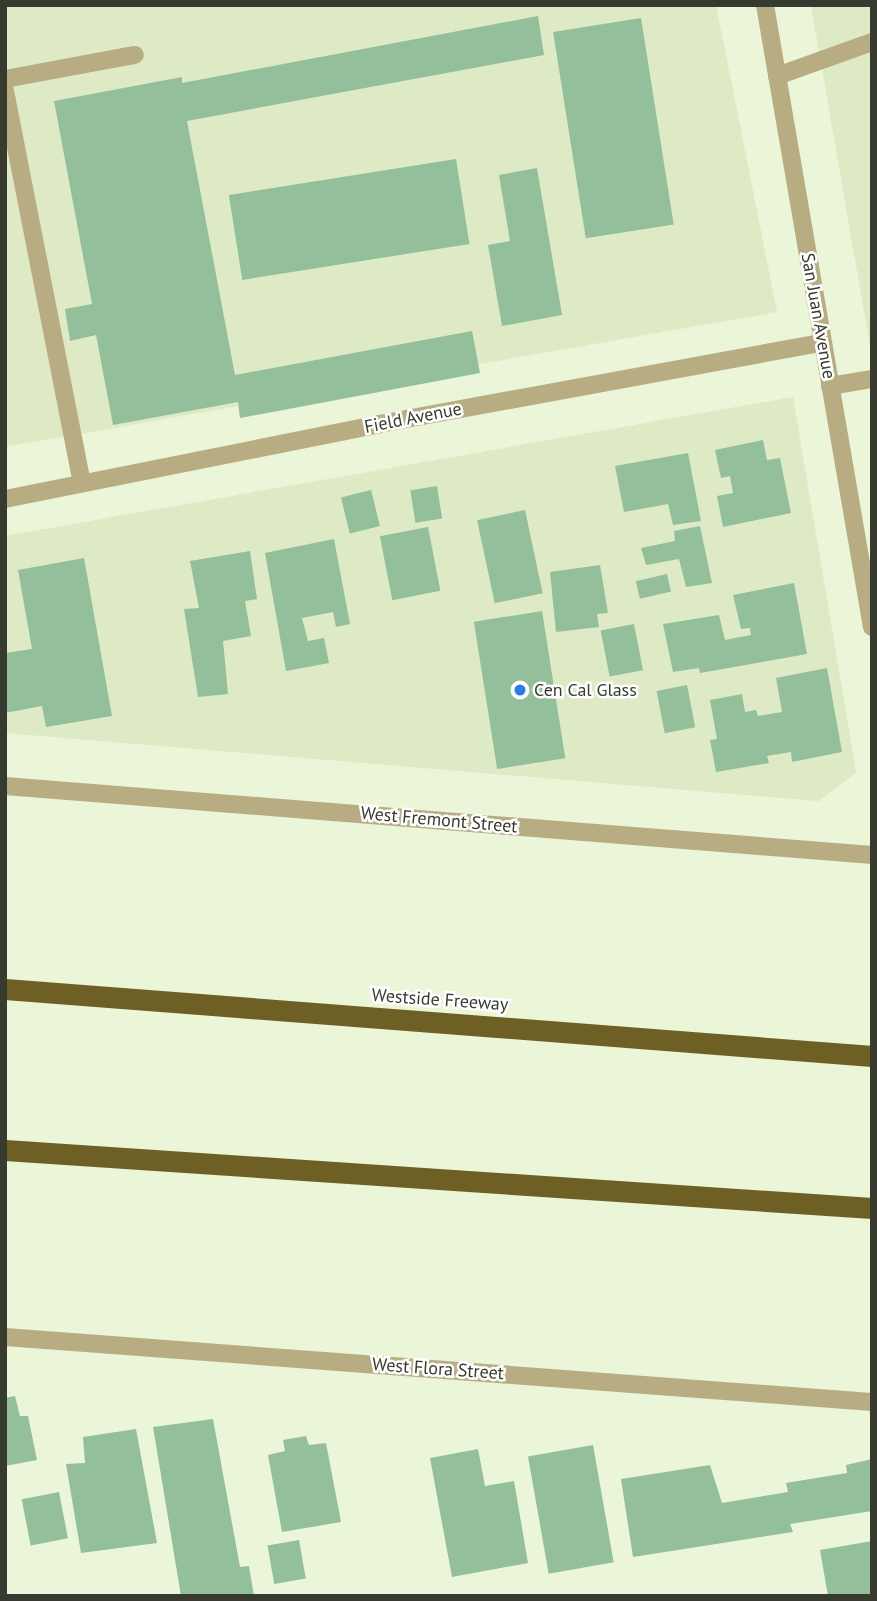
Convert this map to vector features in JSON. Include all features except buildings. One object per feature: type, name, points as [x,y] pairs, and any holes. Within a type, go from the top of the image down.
[{"type":"highway","name":"Westside Freeway","points":[[5,989],[872,1056]]},
{"type":"highway","points":[[5,1150],[872,1208]]},
{"type":"street","name":"San Juan Avenue","points":[[765,5],[872,627]]},
{"type":"street","points":[[777,76],[872,42]]},
{"type":"street","points":[[5,79],[135,55]]},
{"type":"street","points":[[5,90],[82,484]]},
{"type":"street","name":"Field Avenue","points":[[5,499],[379,424],[822,343]]},
{"type":"street","points":[[830,386],[872,379]]},
{"type":"street","name":"West Fremont Street","points":[[5,786],[872,855]]},
{"type":"street","name":"West Flora Street","points":[[5,1337],[872,1402]]},
{"type":"shaded area","points":[[5,5],[716,5],[777,312],[5,447]]},
{"type":"shaded area","points":[[811,5],[872,5],[872,358]]},
{"type":"shaded area","points":[[793,397],[856,773],[819,801],[5,733],[5,536]]},
{"type":"place","name":"Cen Cal Glass","points":[[520,690]]}]
